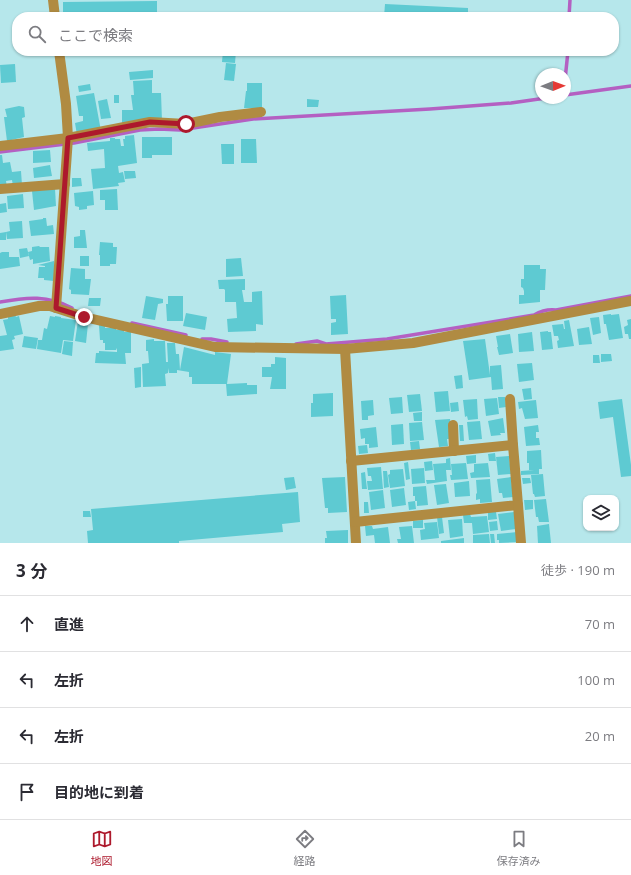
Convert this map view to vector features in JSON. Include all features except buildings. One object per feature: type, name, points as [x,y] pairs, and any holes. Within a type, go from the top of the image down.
[{"type":"street","points":[[53,0],[54,12]]},
{"type":"street","points":[[56,303],[68,142],[66,104],[60,56]]},
{"type":"street","points":[[0,146],[68,142],[150,122],[186,124],[220,117],[261,112]]},
{"type":"street","points":[[0,189],[66,184]]},
{"type":"street","points":[[0,314],[56,303],[84,317],[216,347],[345,349],[414,343],[631,301]]},
{"type":"street","points":[[345,349],[356,543]]},
{"type":"street","points":[[510,399],[521,543]]},
{"type":"street","points":[[453,425],[454,451]]},
{"type":"street","points":[[351,461],[513,445]]},
{"type":"street","points":[[354,522],[518,505]]},
{"type":"waterway","points":[[569,12],[570,0]]},
{"type":"waterway","points":[[566,68],[567,56]]},
{"type":"waterway","points":[[571,94],[631,86]]},
{"type":"waterway","points":[[0,152],[74,143],[140,130],[180,130],[253,119],[430,109],[511,103],[535,100]]},
{"type":"waterway","points":[[296,344],[317,341],[326,344],[387,339],[534,315],[539,312],[631,296]]},
{"type":"waterway","points":[[0,302],[37,298],[54,301],[72,308]]},
{"type":"waterway","points":[[132,323],[186,335]]},
{"type":"waterway","points":[[202,339],[227,342]]},
{"type":"route","points":[[84,317],[56,308],[66,184],[68,138],[150,122],[186,124]]}]
